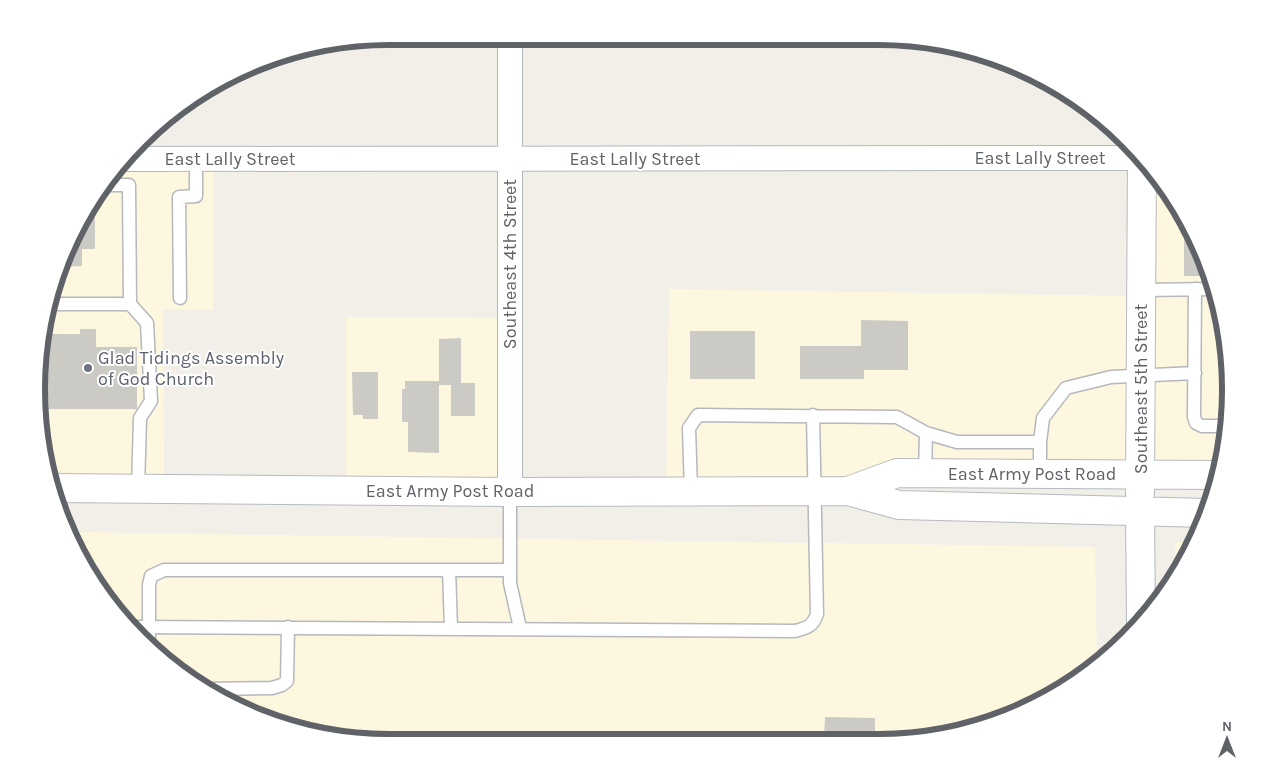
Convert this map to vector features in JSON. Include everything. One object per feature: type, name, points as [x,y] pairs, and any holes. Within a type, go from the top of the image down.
[{"type":"main road","name":"Southeast 5th Street","points":[[1142,168],[1140,475],[1142,611]]},
{"type":"main road","name":"East Army Post Road","points":[[848,491],[897,473],[1211,476]]},
{"type":"main road","name":"East Army Post Road","points":[[60,488],[510,492],[848,491],[899,505],[1199,513]]},
{"type":"street","name":"Southeast 4th Street","points":[[510,45],[510,492]]},
{"type":"street","name":"East Lally Street","points":[[133,159],[1132,157]]},
{"type":"lane","points":[[180,298],[178,197],[196,196],[196,159]]},
{"type":"lane","points":[[112,185],[129,185],[130,304],[147,323],[151,401],[140,418],[138,488]]},
{"type":"lane","points":[[1195,289],[1194,417],[1196,423],[1202,426],[1220,426]]},
{"type":"lane","points":[[1142,290],[1207,289]]},
{"type":"lane","points":[[56,304],[130,304]]},
{"type":"lane","points":[[1040,474],[1040,442],[1043,418],[1066,388],[1110,377],[1195,373]]},
{"type":"lane","points":[[690,491],[689,428],[698,415],[897,417],[926,433],[957,442],[1040,442]]},
{"type":"lane","points":[[140,627],[795,631],[807,628],[813,624],[817,614],[813,415]]},
{"type":"lane","points":[[925,473],[926,433]]},
{"type":"lane","points":[[510,492],[509,570],[520,628]]},
{"type":"lane","points":[[149,636],[151,576],[164,570],[509,570]]},
{"type":"lane","points":[[449,570],[451,628]]},
{"type":"lane","points":[[219,689],[272,688],[282,685],[287,681],[288,628]]},
{"type":"shaded area","points":[[133,159],[214,159],[213,310],[163,310],[164,491],[60,489],[52,457],[46,412],[45,390],[48,345],[57,300],[71,258],[91,217],[130,162]]},
{"type":"shaded area","points":[[1142,180],[1151,180],[1176,217],[1196,258],[1204,279],[1215,322],[1219,345],[1222,390],[1219,434],[1211,475],[666,492],[669,289],[1141,296]]},
{"type":"shaded area","points":[[346,317],[511,318],[510,492],[346,490]]},
{"type":"shaded area","points":[[76,532],[1095,547],[1097,655],[1050,688],[1009,708],[967,722],[922,731],[878,734],[390,734],[345,731],[279,716],[237,698],[198,676],[162,649],[130,617],[103,581]]},
{"type":"shaded area","points":[[1175,542],[1186,542],[1176,562]]},
{"type":"building","points":[[91,217],[95,217],[95,249],[82,249],[82,266],[68,267]]},
{"type":"building","points":[[1184,233],[1203,276],[1184,276]]},
{"type":"building","points":[[861,320],[908,321],[908,370],[864,370],[864,379],[800,379],[800,346],[861,346]]},
{"type":"building","name":"Glad Tidings Assembly of God Church","points":[[80,329],[96,329],[96,347],[137,347],[137,409],[46,409],[46,367],[50,334],[80,334]]},
{"type":"building","points":[[690,331],[755,331],[755,379],[690,379]]},
{"type":"building","points":[[461,338],[461,383],[475,383],[475,416],[451,416],[451,385],[439,385],[439,453],[408,452],[408,422],[402,422],[402,389],[405,389],[405,381],[439,381],[439,339]]},
{"type":"building","points":[[352,372],[378,372],[378,419],[363,419],[363,415],[353,415]]},
{"type":"building","points":[[825,717],[875,718],[875,734],[824,734]]},
{"type":"place","name":"Glad Tidings Assembly of God Church","points":[[88,368]]}]
